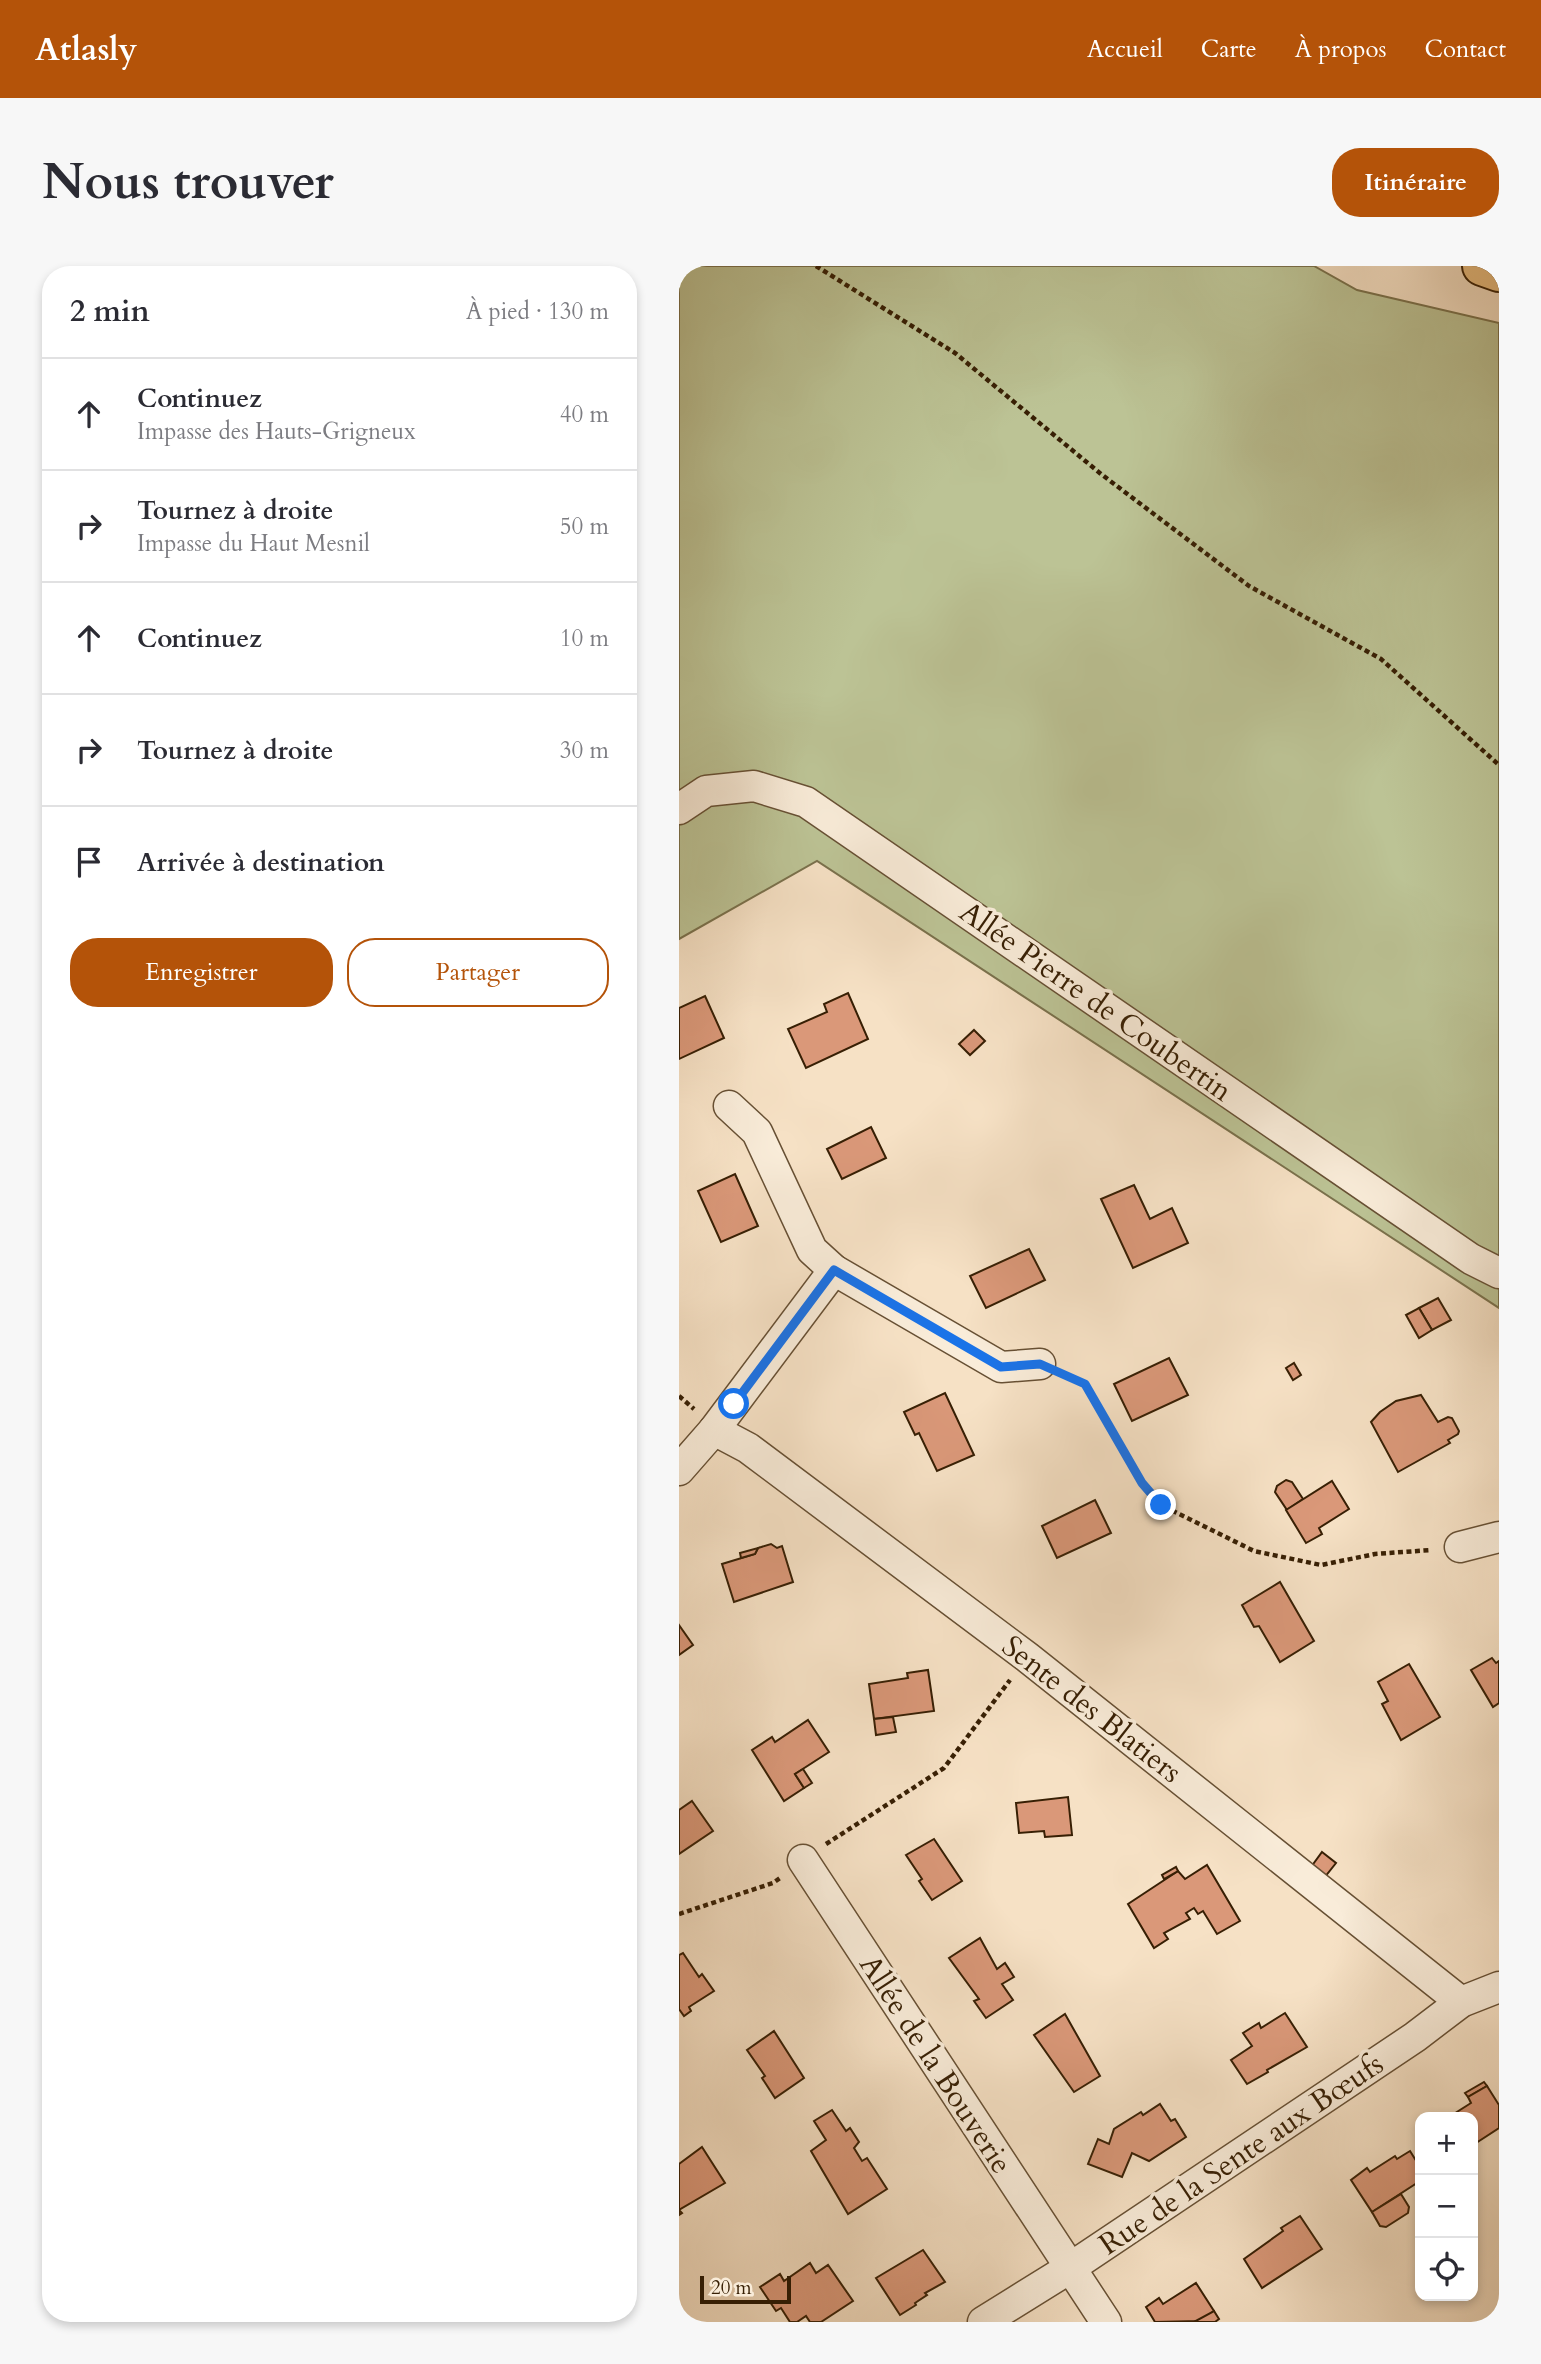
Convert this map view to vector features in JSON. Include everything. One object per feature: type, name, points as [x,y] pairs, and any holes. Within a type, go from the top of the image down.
[{"type":"highway","points":[[1482,266],[1499,272]]},
{"type":"street","name":"Allée Pierre de Coubertin","points":[[679,809],[706,791],[754,786],[806,802],[1471,1259],[1499,1273]]},
{"type":"street","points":[[729,1106],[757,1132],[813,1250],[834,1270],[1001,1367],[1040,1364]]},
{"type":"street","points":[[679,1470],[714,1430],[834,1270]]},
{"type":"street","name":"Sente des Blatiers","points":[[714,1430],[748,1448],[1027,1657],[1461,2002]]},
{"type":"street","points":[[1460,1547],[1499,1537]]},
{"type":"street","name":"Allée de la Bouverie","points":[[803,1860],[1106,2322]]},
{"type":"street","name":"Rue de la Sente aux Bœufs","points":[[983,2322],[1070,2268],[1415,2037],[1461,2002],[1499,1987]]},
{"type":"path","points":[[816,266],[955,353],[1101,474],[1249,586],[1381,659],[1499,765]]},
{"type":"path","points":[[1040,1364],[1085,1384],[1142,1483],[1161,1505],[1254,1551],[1321,1564],[1375,1554],[1460,1547]]},
{"type":"path","points":[[679,1914],[773,1883],[803,1860],[944,1768],[1027,1657]]},
{"type":"green space","points":[[679,266],[1314,266],[1357,290],[1499,323],[1499,1308],[817,861],[679,939]]},
{"type":"building","points":[[848,993],[868,1039],[806,1068],[788,1029],[827,1012],[824,1004]]},
{"type":"building","points":[[705,996],[724,1038],[679,1059],[679,1008]]},
{"type":"building","points":[[974,1030],[985,1041],[970,1055],[959,1044]]},
{"type":"building","points":[[871,1127],[886,1158],[842,1179],[827,1149]]},
{"type":"building","points":[[735,1174],[758,1226],[721,1242],[698,1191]]},
{"type":"building","points":[[1134,1185],[1150,1219],[1172,1208],[1188,1243],[1133,1268],[1101,1199]]},
{"type":"building","points":[[1029,1249],[1045,1280],[986,1308],[970,1276]]},
{"type":"building","points":[[1438,1298],[1451,1320],[1432,1330],[1419,1308]]},
{"type":"building","points":[[1419,1308],[1432,1330],[1419,1338],[1406,1315]]},
{"type":"building","points":[[1169,1358],[1188,1395],[1132,1421],[1114,1384]]},
{"type":"building","points":[[1294,1363],[1301,1375],[1293,1380],[1286,1368]]},
{"type":"building","points":[[945,1393],[974,1455],[937,1471],[919,1433],[915,1435],[904,1412]]},
{"type":"building","points":[[1421,1395],[1438,1422],[1452,1418],[1459,1431],[1448,1440],[1450,1443],[1398,1472],[1371,1422],[1396,1401]]},
{"type":"building","points":[[1286,1480],[1292,1482],[1303,1499],[1287,1510],[1275,1492],[1277,1486]]},
{"type":"building","points":[[1332,1481],[1349,1509],[1319,1528],[1322,1534],[1306,1543],[1286,1510]]},
{"type":"building","points":[[1095,1500],[1111,1533],[1057,1558],[1042,1526]]},
{"type":"building","points":[[771,1544],[777,1548],[782,1546],[793,1582],[734,1602],[722,1564],[755,1554],[758,1548]]},
{"type":"building","points":[[758,1548],[755,1554],[741,1558],[740,1553]]},
{"type":"building","points":[[1280,1582],[1314,1641],[1280,1662],[1259,1626],[1254,1627],[1242,1605]]},
{"type":"building","points":[[679,1625],[693,1645],[679,1655]]},
{"type":"building","points":[[1492,1658],[1496,1663],[1499,1661],[1499,1703],[1493,1707],[1471,1670]]},
{"type":"building","points":[[1409,1664],[1440,1717],[1401,1740],[1382,1704],[1388,1701],[1378,1682]]},
{"type":"building","points":[[928,1670],[934,1711],[874,1719],[869,1684],[908,1678],[907,1673]]},
{"type":"building","points":[[893,1717],[896,1732],[876,1735],[874,1719]]},
{"type":"building","points":[[808,1720],[829,1752],[795,1774],[804,1788],[784,1801],[752,1750],[772,1737],[775,1742]]},
{"type":"building","points":[[803,1769],[812,1783],[804,1788],[795,1774]]},
{"type":"building","points":[[1068,1797],[1072,1835],[1045,1837],[1044,1831],[1019,1833],[1016,1803]]},
{"type":"building","points":[[692,1801],[713,1831],[679,1854],[679,1810]]},
{"type":"building","points":[[934,1839],[962,1881],[932,1900],[906,1855]]},
{"type":"building","points":[[1322,1852],[1336,1863],[1324,1878],[1311,1867]]},
{"type":"building","points":[[1207,1865],[1240,1921],[1217,1934],[1203,1911],[1198,1914],[1194,1908],[1186,1913],[1190,1919],[1164,1933],[1168,1939],[1154,1948],[1128,1904],[1178,1871],[1185,1879]]},
{"type":"building","points":[[1176,1867],[1178,1871],[1164,1879],[1162,1875]]},
{"type":"building","points":[[980,1938],[997,1969],[1005,1963],[1014,1977],[1002,1984],[1013,2000],[986,2018],[974,2001],[979,1999],[949,1958]]},
{"type":"building","points":[[683,1953],[699,1977],[702,1974],[714,1991],[689,2007],[691,2011],[684,2016],[679,2009],[679,1955]]},
{"type":"building","points":[[1285,2013],[1307,2047],[1247,2084],[1231,2060],[1252,2046],[1243,2033],[1259,2023],[1261,2028]]},
{"type":"building","points":[[1065,2014],[1100,2076],[1074,2092],[1034,2035]]},
{"type":"building","points":[[774,2031],[804,2078],[775,2098],[762,2078],[765,2076],[747,2050]]},
{"type":"building","points":[[1484,2082],[1487,2086],[1468,2097],[1465,2093]]},
{"type":"building","points":[[1487,2086],[1499,2105],[1499,2128],[1478,2142],[1478,2112],[1457,2112],[1471,2103],[1468,2097]]},
{"type":"building","points":[[1160,2104],[1171,2121],[1175,2119],[1186,2137],[1149,2161],[1132,2153],[1122,2177],[1088,2164],[1098,2139],[1109,2144],[1114,2129]]},
{"type":"building","points":[[832,2110],[846,2131],[850,2128],[859,2142],[854,2148],[862,2161],[867,2158],[887,2189],[848,2214],[811,2151],[826,2140],[814,2121]]},
{"type":"building","points":[[702,2147],[725,2183],[679,2210],[679,2164]]},
{"type":"building","points":[[1410,2151],[1415,2159],[1415,2184],[1372,2212],[1351,2180],[1367,2168],[1370,2172],[1395,2156],[1397,2159]]},
{"type":"building","points":[[1401,2194],[1409,2207],[1408,2213],[1386,2227],[1380,2226],[1372,2212]]},
{"type":"building","points":[[1300,2216],[1322,2249],[1262,2288],[1244,2259]]},
{"type":"building","points":[[923,2250],[945,2282],[925,2293],[927,2295],[915,2303],[916,2305],[900,2315],[876,2278]]},
{"type":"building","points":[[810,2263],[816,2273],[828,2265],[853,2301],[821,2322],[810,2322],[806,2316],[797,2322],[790,2322],[781,2308],[776,2311],[760,2287],[780,2274],[784,2281]]},
{"type":"building","points":[[1196,2283],[1214,2311],[1200,2321],[1155,2322],[1146,2307],[1159,2298],[1163,2304]]},
{"type":"building","points":[[1214,2311],[1219,2319],[1215,2322],[1194,2322]]},
{"type":"route","points":[[734,1404],[834,1270],[1001,1367],[1040,1364],[1085,1384],[1142,1483],[1161,1505]]}]
